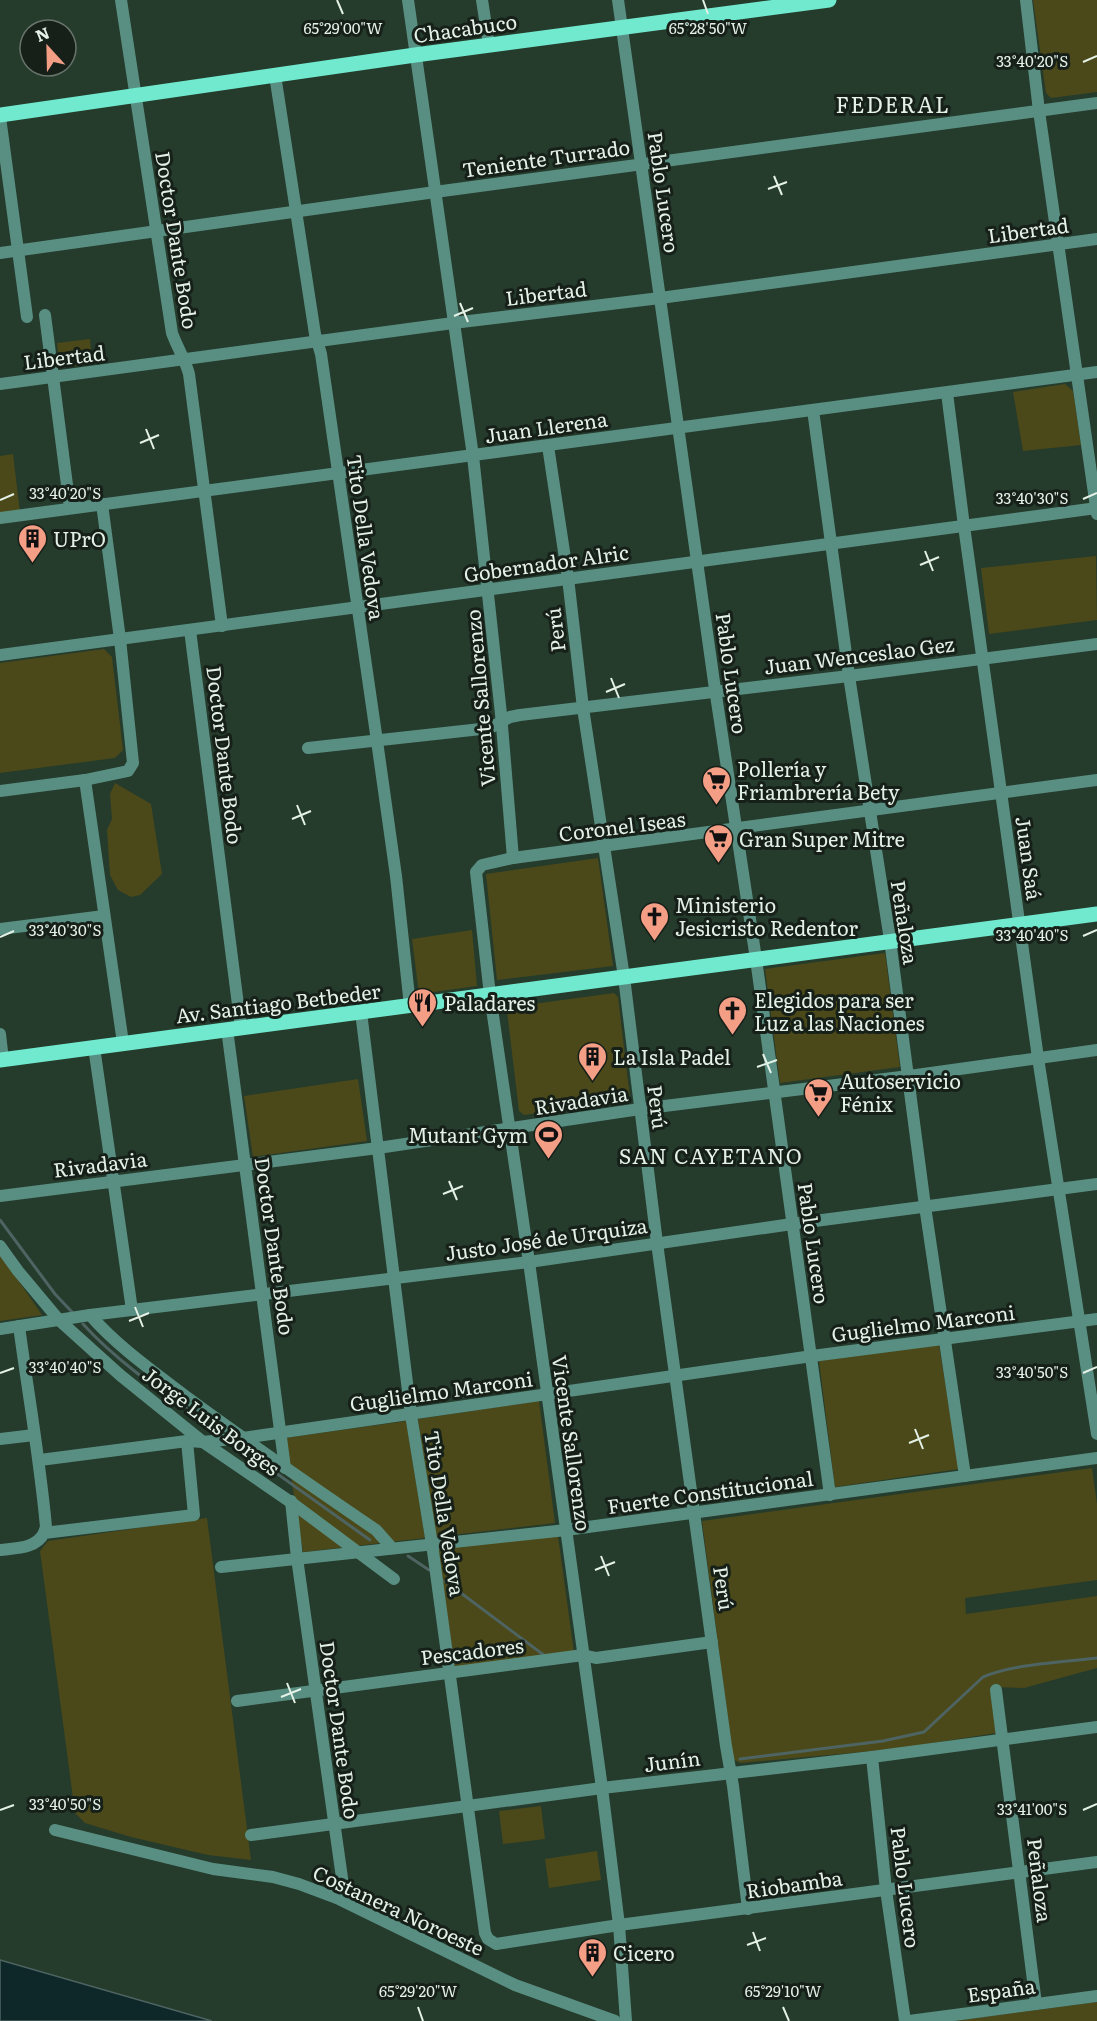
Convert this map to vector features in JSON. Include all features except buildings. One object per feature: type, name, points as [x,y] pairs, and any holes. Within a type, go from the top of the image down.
[{"type":"main road","name":"Chacabuco","points":[[0,116],[622,27],[753,5],[829,0]]},
{"type":"main road","name":"Av. Santiago Betbeder","points":[[2,1060],[1097,914]]},
{"type":"street","name":"Doctor Dante Bodo","points":[[122,0],[172,333],[186,360],[189,374],[222,626]]},
{"type":"street","name":"Vicente Sallorenzo","points":[[408,0],[473,456],[502,723],[513,858]]},
{"type":"street","points":[[482,0],[489,45]]},
{"type":"street","name":"Pablo Lucero","points":[[618,0],[756,959],[830,1495]]},
{"type":"street","points":[[1026,0],[1039,111],[1097,510]]},
{"type":"street","name":"Tito Della Vedova","points":[[275,75],[295,212],[316,341],[321,354],[339,473],[396,876],[410,1006]]},
{"type":"street","name":"Teniente Turrado","points":[[0,253],[1097,103]]},
{"type":"street","points":[[0,116],[27,317]]},
{"type":"street","name":"Libertad","points":[[0,384],[1097,239]]},
{"type":"street","points":[[45,315],[70,508]]},
{"type":"street","name":"Juan Llerena","points":[[0,518],[1097,372]]},
{"type":"street","name":"Juan Saá","points":[[947,393],[1038,1058],[1097,1434]]},
{"type":"street","name":"Peñaloza","points":[[813,410],[849,676],[890,940],[925,1206],[965,1476]]},
{"type":"street","name":"Perú","points":[[548,446],[568,578],[583,708],[624,977],[657,1243],[748,1909]]},
{"type":"street","points":[[0,791],[85,780],[128,771],[133,763],[120,639],[102,504]]},
{"type":"street","name":"Gobernador Alric","points":[[0,655],[831,543],[1097,510]]},
{"type":"street","name":"Doctor Dante Bodo","points":[[190,630],[234,1029],[246,1165],[285,1468]]},
{"type":"street","name":"Juan Wenceslao Gez","points":[[309,748],[490,728],[510,717],[520,715],[1097,644]]},
{"type":"street","points":[[85,780],[123,1043]]},
{"type":"street","name":"Coronel Iseas","points":[[476,872],[482,865],[513,858],[1097,780]]},
{"type":"street","name":"Vicente Sallorenzo","points":[[476,872],[490,995],[602,1788],[619,1925],[626,2021]]},
{"type":"street","points":[[0,930],[104,916]]},
{"type":"street","name":"Tito Della Vedova","points":[[361,1012],[411,1415],[432,1544],[485,1933],[488,1939],[496,1944]]},
{"type":"street","points":[[0,1034],[2,1060]]},
{"type":"street","points":[[94,1047],[132,1310]]},
{"type":"street","name":"Rivadavia","points":[[0,1196],[378,1148],[640,1109],[1097,1050]]},
{"type":"street","name":"Justo José de Urquiza","points":[[0,1329],[90,1315],[529,1262],[792,1224],[1097,1184]]},
{"type":"street","name":"Jorge Luis Borges","points":[[0,1246],[59,1320],[120,1375],[203,1442],[290,1499],[394,1579]]},
{"type":"street","name":"Jorge Luis Borges","points":[[90,1315],[100,1327],[140,1361],[243,1438],[376,1530],[392,1548]]},
{"type":"street","name":"Guglielmo Marconi","points":[[40,1460],[187,1442],[243,1438],[812,1356],[1097,1319]]},
{"type":"street","points":[[0,1550],[28,1547],[42,1537],[46,1527],[40,1460],[34,1435],[19,1326]]},
{"type":"street","points":[[0,1439],[34,1435]]},
{"type":"street","points":[[44,1533],[194,1515],[187,1442]]},
{"type":"street","name":"Fuerte Constitucional","points":[[221,1567],[566,1530],[1097,1458]]},
{"type":"street","name":"Doctor Dante Bodo","points":[[290,1499],[343,1885],[342,1892],[337,1898]]},
{"type":"street","name":"Pescadores","points":[[237,1701],[583,1655],[596,1658],[712,1641]]},
{"type":"street","name":"Peñaloza","points":[[996,1690],[1036,2004]]},
{"type":"street","name":"Junín","points":[[251,1834],[1097,1727]]},
{"type":"street","name":"Pablo Lucero","points":[[872,1757],[886,1890],[907,2021]]},
{"type":"street","name":"Costanera Noroeste","points":[[55,1830],[213,1869],[273,1877],[299,1884],[337,1898],[516,1985],[615,2021]]},
{"type":"street","name":"Riobamba","points":[[496,1944],[619,1925],[1097,1862]]},
{"type":"street","name":"España","points":[[907,2021],[1097,1996]]},
{"type":"shaded area","points":[[1033,0],[1097,0],[1097,92],[1051,98],[1046,93]]},
{"type":"shaded area","points":[[90,339],[92,364],[60,368],[57,343]]},
{"type":"shaded area","points":[[1065,384],[1073,391],[1081,445],[1023,451],[1013,392]]},
{"type":"shaded area","points":[[13,454],[20,512],[0,514],[0,456]]},
{"type":"shaded area","points":[[1096,556],[1097,620],[989,634],[981,568]]},
{"type":"shaded area","points":[[104,649],[112,657],[123,750],[115,758],[0,773],[0,663]]},
{"type":"shaded area","points":[[115,783],[151,804],[162,874],[140,895],[131,897],[118,890],[110,875],[107,830],[112,819],[110,794]]},
{"type":"shaded area","points":[[598,858],[613,966],[497,980],[486,874]]},
{"type":"shaded area","points":[[472,930],[477,986],[419,994],[412,939]]},
{"type":"shaded area","points":[[885,953],[900,1067],[780,1083],[765,969]]},
{"type":"shaded area","name":"La Isla Padel","points":[[614,993],[618,997],[630,1098],[627,1101],[524,1115],[519,1111],[507,1011],[511,1007]]},
{"type":"shaded area","points":[[358,1079],[367,1141],[253,1157],[244,1096]]},
{"type":"shaded area","points":[[0,1254],[42,1315],[0,1321]]},
{"type":"shaded area","points":[[939,1345],[959,1469],[835,1487],[819,1361]]},
{"type":"shaded area","points":[[539,1401],[555,1523],[435,1537],[418,1419]]},
{"type":"shaded area","points":[[406,1421],[425,1538],[303,1552],[285,1438]]},
{"type":"shaded area","points":[[1092,1468],[1097,1504],[1097,1580],[965,1598],[966,1614],[1097,1596],[1097,1668],[1024,1688],[991,1687],[996,1733],[895,1749],[740,1763],[733,1759],[702,1521]]},
{"type":"shaded area","points":[[207,1518],[251,1860],[208,1855],[131,1837],[85,1823],[75,1813],[40,1551],[48,1541]]},
{"type":"shaded area","points":[[558,1536],[574,1653],[455,1668],[437,1548]]},
{"type":"shaded area","points":[[541,1806],[545,1839],[503,1844],[499,1811]]},
{"type":"shaded area","points":[[597,1851],[601,1880],[549,1888],[545,1859]]},
{"type":"shaded area","points":[[1097,2002],[1097,2021],[953,2021]]},
{"type":"water","points":[[0,1960],[212,2021],[0,2021]]},
{"type":"waterway","points":[[0,1220],[55,1294],[72,1312]]},
{"type":"waterway","points":[[83,1324],[131,1368],[218,1431]]},
{"type":"waterway","points":[[234,1443],[370,1540]]},
{"type":"waterway","points":[[408,1556],[429,1570]]},
{"type":"waterway","points":[[445,1581],[545,1656]]},
{"type":"waterway","points":[[740,1759],[883,1741],[924,1732],[983,1677],[1023,1666],[1097,1658]]},
{"type":"place","name":"UPrO","points":[[32,564]]},
{"type":"place","name":"Pollería y Friambrería Bety","points":[[716,806]]},
{"type":"place","name":"Gran Super Mitre","points":[[718,864]]},
{"type":"place","name":"Ministerio Jesicristo Redentor","points":[[654,942]]},
{"type":"place","name":"Paladares","points":[[423,1028]]},
{"type":"place","name":"Elegidos para ser Luz a las Naciones","points":[[733,1036]]},
{"type":"place","name":"La Isla Padel","points":[[592,1082]]},
{"type":"place","name":"Autoservicio Fénix","points":[[819,1118]]},
{"type":"place","name":"Mutant Gym","points":[[549,1160]]},
{"type":"place","name":"Cicero","points":[[592,1978]]},
{"type":"district","name":"FEDERAL","points":[[893,103]]},
{"type":"district","name":"SAN CAYETANO","points":[[711,1154]]}]
